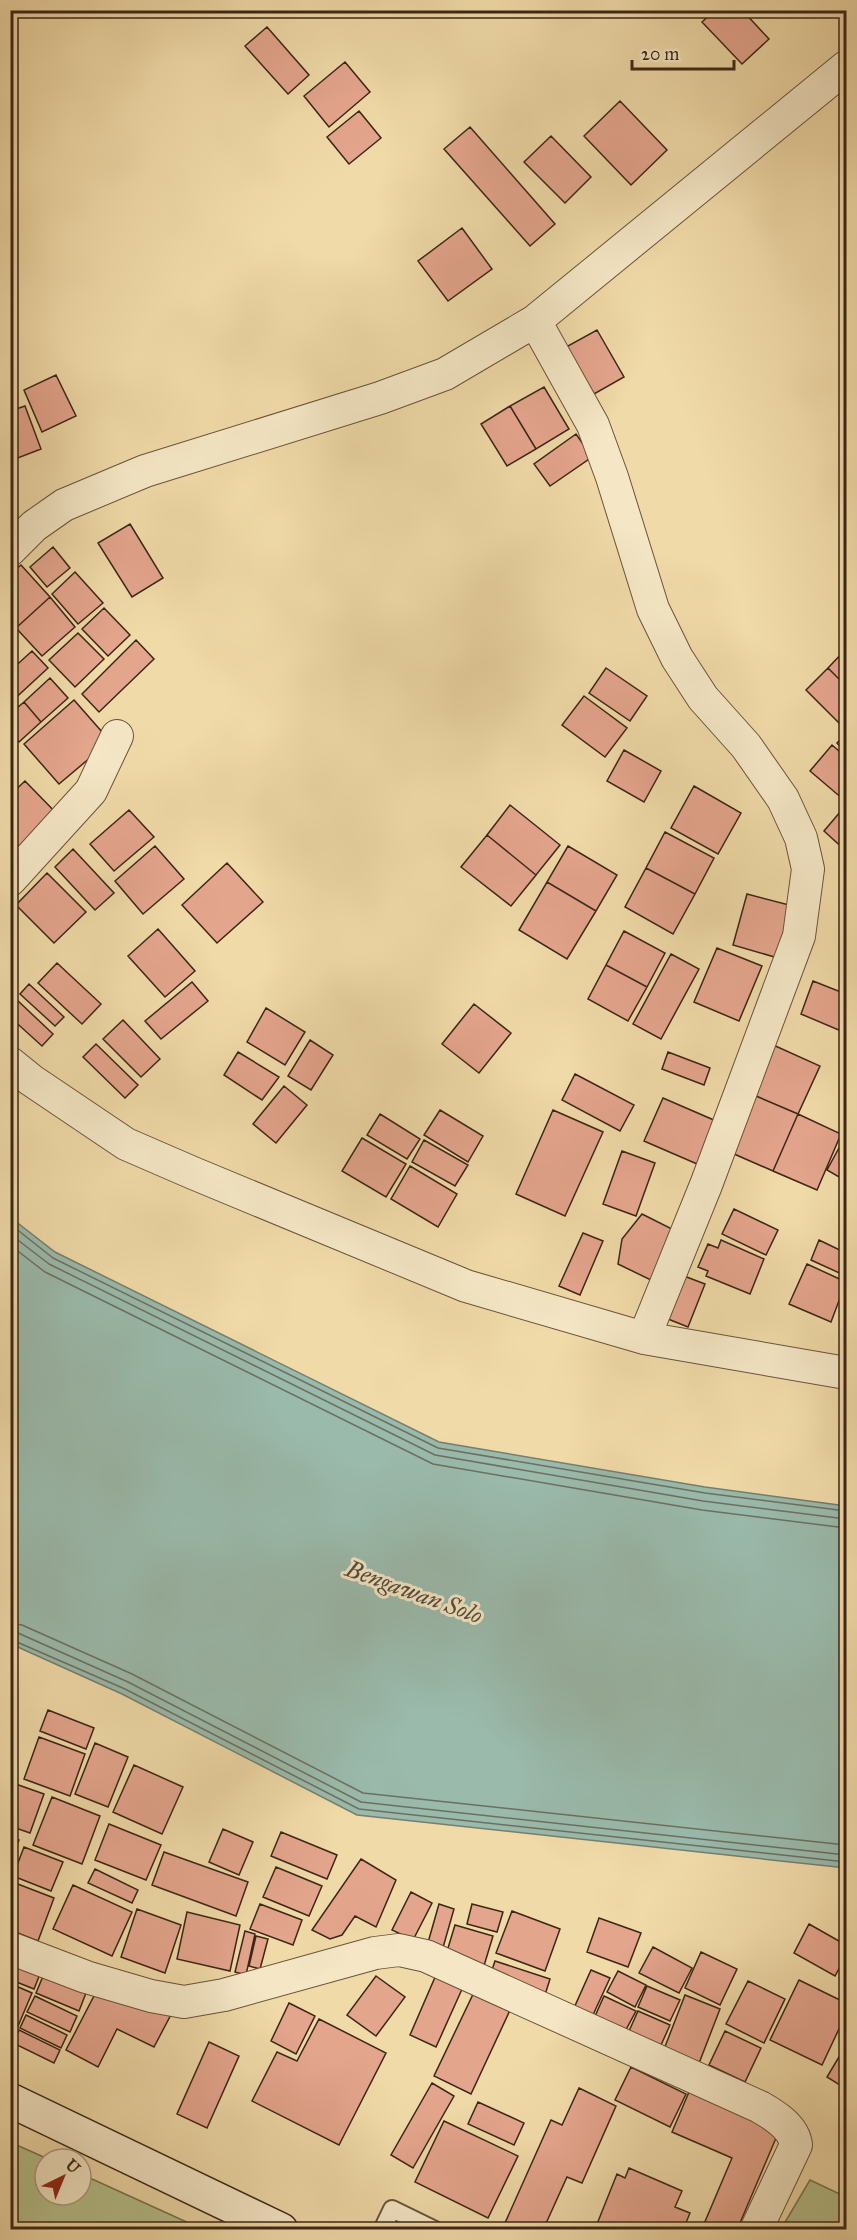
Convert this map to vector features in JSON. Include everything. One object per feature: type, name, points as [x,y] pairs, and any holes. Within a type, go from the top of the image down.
[{"type":"street","points":[[10,550],[34,526],[64,505],[146,471],[380,398],[445,374],[535,321],[846,67]]},
{"type":"street","points":[[535,321],[594,425],[653,609],[677,658],[702,698],[746,746],[783,798],[801,838],[808,869],[799,936],[706,1185],[644,1338]]},
{"type":"street","points":[[10,880],[91,790],[117,736]]},
{"type":"street","points":[[10,1063],[31,1080],[126,1144],[466,1286],[644,1338],[846,1373]]},
{"type":"street","points":[[10,1948],[86,1977],[151,1996],[184,2002],[224,1995],[375,1953],[399,1950],[426,1956],[749,2102],[778,2118],[795,2139],[796,2145],[756,2229]]},
{"type":"street","points":[[10,2100],[281,2229]]},
{"type":"lane","points":[[381,2229],[392,2209],[435,2229]]},
{"type":"green space","points":[[10,2142],[33,2152],[33,2207],[93,2207],[93,2179],[202,2229],[11,2229]]},
{"type":"green space","points":[[810,2180],[846,2197],[846,2229],[781,2229]]},
{"type":"water","name":"Bengawan Solo","points":[[10,1217],[55,1252],[439,1442],[705,1487],[846,1506],[846,1868],[357,1815],[122,1694],[11,1644]]},
{"type":"building","points":[[715,10],[742,10],[769,39],[742,64],[702,22]]},
{"type":"building","points":[[267,27],[309,75],[288,94],[245,46]]},
{"type":"building","points":[[345,62],[370,92],[329,127],[304,96]]},
{"type":"building","points":[[620,101],[667,150],[631,185],[584,136]]},
{"type":"building","points":[[359,111],[381,138],[349,164],[327,137]]},
{"type":"building","points":[[470,127],[555,224],[530,246],[444,149]]},
{"type":"building","points":[[551,136],[591,177],[565,203],[524,162]]},
{"type":"building","points":[[462,228],[492,269],[448,301],[418,261]]},
{"type":"building","points":[[597,330],[624,377],[594,394],[566,347]]},
{"type":"building","points":[[56,375],[76,416],[42,432],[24,390]]},
{"type":"building","points":[[544,387],[569,429],[536,449],[510,406]]},
{"type":"building","points":[[25,406],[41,449],[10,461],[10,411]]},
{"type":"building","points":[[510,406],[536,449],[507,466],[481,424]]},
{"type":"building","points":[[576,434],[592,457],[550,486],[534,464]]},
{"type":"building","points":[[130,524],[163,578],[132,597],[98,543]]},
{"type":"building","points":[[53,547],[70,568],[47,587],[30,567]]},
{"type":"building","points":[[21,565],[50,597],[16,628],[10,622],[10,574]]},
{"type":"building","points":[[75,572],[103,603],[78,624],[52,594]]},
{"type":"building","points":[[50,597],[75,627],[42,656],[16,628]]},
{"type":"building","points":[[104,608],[130,635],[108,656],[82,629]]},
{"type":"building","points":[[78,633],[104,659],[75,687],[49,660]]},
{"type":"building","points":[[136,640],[154,659],[99,712],[82,694]]},
{"type":"building","points":[[846,649],[846,686],[828,668]]},
{"type":"building","points":[[32,651],[48,668],[10,703],[10,671]]},
{"type":"building","points":[[606,668],[647,696],[630,721],[589,693]]},
{"type":"building","points":[[828,668],[846,686],[846,730],[806,690]]},
{"type":"building","points":[[50,678],[68,698],[41,722],[24,702]]},
{"type":"building","points":[[584,696],[627,728],[605,757],[562,725]]},
{"type":"building","points":[[74,700],[110,741],[59,784],[24,744]]},
{"type":"building","points":[[24,702],[41,722],[19,742],[10,732],[10,714]]},
{"type":"building","points":[[846,734],[846,753],[837,743]]},
{"type":"building","points":[[832,745],[846,757],[846,797],[844,800],[810,771]]},
{"type":"building","points":[[624,750],[661,771],[644,802],[607,781]]},
{"type":"building","points":[[25,781],[61,818],[23,855],[10,842],[10,795]]},
{"type":"building","points":[[694,786],[741,813],[718,854],[671,828]]},
{"type":"building","points":[[510,805],[560,845],[536,875],[487,835]]},
{"type":"building","points":[[846,805],[846,851],[824,831]]},
{"type":"building","points":[[129,810],[154,837],[114,871],[90,844]]},
{"type":"building","points":[[665,832],[714,858],[695,894],[646,868]]},
{"type":"building","points":[[487,835],[536,875],[511,906],[461,867]]},
{"type":"building","points":[[155,846],[184,879],[143,914],[115,881]]},
{"type":"building","points":[[568,846],[617,875],[596,911],[547,882]]},
{"type":"building","points":[[73,849],[114,893],[95,910],[55,867]]},
{"type":"building","points":[[227,863],[263,902],[217,943],[182,905]]},
{"type":"building","points":[[646,868],[695,894],[673,934],[625,907]]},
{"type":"building","points":[[47,873],[86,912],[54,943],[16,905]]},
{"type":"building","points":[[547,882],[596,911],[567,959],[519,930]]},
{"type":"building","points":[[747,894],[793,906],[778,958],[733,945]]},
{"type":"building","points":[[158,929],[195,971],[165,997],[128,956]]},
{"type":"building","points":[[624,931],[665,953],[647,987],[606,965]]},
{"type":"building","points":[[717,948],[762,966],[739,1021],[694,1002]]},
{"type":"building","points":[[671,954],[699,969],[661,1039],[633,1024]]},
{"type":"building","points":[[57,963],[101,1004],[82,1024],[38,983]]},
{"type":"building","points":[[606,965],[647,987],[628,1021],[588,999]]},
{"type":"building","points":[[813,981],[846,994],[846,1016],[841,1031],[801,1014]]},
{"type":"building","points":[[192,982],[208,1001],[161,1039],[145,1021]]},
{"type":"building","points":[[29,984],[64,1017],[55,1026],[20,994]]},
{"type":"building","points":[[16,999],[53,1034],[42,1046],[10,1017],[10,1005]]},
{"type":"building","points":[[474,1004],[511,1033],[479,1073],[442,1044]]},
{"type":"building","points":[[266,1008],[305,1032],[285,1065],[247,1042]]},
{"type":"building","points":[[123,1020],[160,1059],[141,1077],[103,1039]]},
{"type":"building","points":[[310,1040],[333,1055],[311,1090],[288,1076]]},
{"type":"building","points":[[96,1044],[138,1085],[125,1098],[83,1057]]},
{"type":"building","points":[[771,1044],[820,1066],[798,1114],[749,1093]]},
{"type":"building","points":[[238,1052],[279,1077],[262,1100],[224,1075]]},
{"type":"building","points":[[668,1052],[710,1068],[704,1085],[662,1069]]},
{"type":"building","points":[[575,1074],[634,1105],[620,1131],[562,1100]]},
{"type":"building","points":[[284,1086],[307,1105],[276,1143],[253,1124]]},
{"type":"building","points":[[749,1093],[798,1114],[773,1171],[725,1150]]},
{"type":"building","points":[[663,1098],[723,1124],[704,1167],[644,1141]]},
{"type":"building","points":[[440,1110],[483,1136],[468,1162],[424,1135]]},
{"type":"building","points":[[553,1110],[603,1132],[565,1216],[516,1194]]},
{"type":"building","points":[[380,1114],[420,1139],[407,1159],[367,1135]]},
{"type":"building","points":[[798,1114],[841,1134],[817,1190],[773,1171]]},
{"type":"building","points":[[846,1135],[846,1181],[827,1170]]},
{"type":"building","points":[[362,1138],[406,1164],[386,1197],[342,1171]]},
{"type":"building","points":[[424,1140],[468,1165],[455,1186],[412,1162]]},
{"type":"building","points":[[622,1151],[655,1163],[636,1216],[603,1204]]},
{"type":"building","points":[[410,1166],[457,1194],[438,1227],[391,1199]]},
{"type":"building","points":[[734,1209],[778,1230],[766,1255],[722,1234]]},
{"type":"building","points":[[642,1214],[680,1233],[657,1283],[618,1264],[622,1239]]},
{"type":"building","points":[[583,1233],[603,1241],[580,1295],[559,1286]]},
{"type":"building","points":[[721,1240],[764,1259],[750,1294],[706,1276],[708,1271],[698,1267],[708,1244],[718,1248]]},
{"type":"building","points":[[819,1240],[846,1253],[846,1276],[811,1260]]},
{"type":"building","points":[[807,1264],[846,1282],[831,1322],[789,1304]]},
{"type":"building","points":[[684,1276],[705,1284],[688,1327],[668,1319]]},
{"type":"building","points":[[48,1710],[94,1728],[86,1749],[40,1731]]},
{"type":"building","points":[[39,1737],[85,1754],[70,1796],[24,1779]]},
{"type":"building","points":[[95,1743],[128,1757],[108,1807],[75,1794]]},
{"type":"building","points":[[134,1765],[183,1787],[162,1834],[113,1812]]},
{"type":"building","points":[[10,1782],[44,1794],[30,1833],[10,1826]]},
{"type":"building","points":[[52,1797],[100,1816],[82,1864],[33,1845]]},
{"type":"building","points":[[109,1824],[161,1845],[146,1880],[95,1860]]},
{"type":"building","points":[[223,1829],[253,1842],[239,1875],[209,1862]]},
{"type":"building","points":[[281,1832],[337,1855],[327,1879],[271,1856]]},
{"type":"building","points":[[10,1837],[19,1840],[10,1862]]},
{"type":"building","points":[[24,1847],[63,1862],[51,1891],[13,1876]]},
{"type":"building","points":[[164,1852],[248,1882],[236,1916],[152,1885]]},
{"type":"building","points":[[361,1859],[396,1880],[376,1927],[355,1916],[342,1935],[330,1939],[312,1930]]},
{"type":"building","points":[[276,1867],[322,1886],[309,1916],[263,1897]]},
{"type":"building","points":[[95,1869],[138,1890],[132,1903],[88,1883]]},
{"type":"building","points":[[10,1881],[54,1898],[38,1941],[10,1930]]},
{"type":"building","points":[[73,1885],[132,1912],[112,1956],[53,1929]]},
{"type":"building","points":[[411,1892],[432,1903],[413,1940],[392,1930]]},
{"type":"building","points":[[260,1904],[302,1920],[293,1945],[250,1929]]},
{"type":"building","points":[[439,1904],[454,1909],[442,1951],[427,1946]]},
{"type":"building","points":[[472,1904],[503,1912],[497,1932],[467,1924]]},
{"type":"building","points":[[137,1909],[181,1925],[165,1973],[121,1957]]},
{"type":"building","points":[[512,1911],[560,1929],[545,1971],[496,1953]]},
{"type":"building","points":[[187,1912],[240,1925],[230,1971],[177,1959]]},
{"type":"building","points":[[599,1918],[641,1933],[628,1967],[587,1952]]},
{"type":"building","points":[[809,1924],[846,1945],[846,1956],[835,1976],[794,1953]]},
{"type":"building","points":[[455,1925],[493,1936],[483,1969],[445,1958]]},
{"type":"building","points":[[245,1931],[255,1934],[246,1975],[235,1972]]},
{"type":"building","points":[[256,1936],[268,1939],[260,1969],[249,1966]]},
{"type":"building","points":[[653,1947],[692,1968],[679,1993],[639,1973]]},
{"type":"building","points":[[701,1952],[737,1969],[720,2005],[685,1988]]},
{"type":"building","points":[[10,1956],[42,1969],[34,1989],[14,1981],[10,1990]]},
{"type":"building","points":[[495,1961],[550,1979],[544,1998],[489,1979]]},
{"type":"building","points":[[46,1969],[88,1988],[79,2011],[36,1993]]},
{"type":"building","points":[[591,1970],[610,1978],[592,2017],[574,2008]]},
{"type":"building","points":[[618,1971],[646,1985],[635,2007],[607,1992]]},
{"type":"building","points":[[436,1975],[463,1987],[436,2047],[410,2035]]},
{"type":"building","points":[[376,1976],[405,1997],[376,2036],[347,2015]]},
{"type":"building","points":[[799,1980],[846,2003],[846,2014],[822,2065],[770,2040]]},
{"type":"building","points":[[748,1981],[785,1999],[764,2043],[726,2024]]},
{"type":"building","points":[[16,1986],[32,1993],[13,2038],[10,2037],[10,1998]]},
{"type":"building","points":[[647,1986],[680,2000],[670,2021],[638,2007]]},
{"type":"building","points":[[476,1988],[512,2006],[471,2094],[434,2076]]},
{"type":"building","points":[[96,1992],[175,2007],[154,2047],[117,2029],[98,2067],[66,2050]]},
{"type":"building","points":[[685,1995],[720,2009],[696,2071],[661,2057]]},
{"type":"building","points":[[35,1996],[77,2016],[70,2032],[27,2012]]},
{"type":"building","points":[[604,1996],[636,2011],[622,2037],[592,2023]]},
{"type":"building","points":[[289,2003],[315,2016],[296,2054],[271,2041]]},
{"type":"building","points":[[638,2011],[670,2025],[657,2054],[625,2040]]},
{"type":"building","points":[[26,2015],[67,2035],[61,2048],[20,2028]]},
{"type":"building","points":[[319,2019],[386,2053],[339,2145],[252,2101],[277,2052],[297,2061]]},
{"type":"building","points":[[19,2030],[60,2050],[54,2063],[13,2043]]},
{"type":"building","points":[[725,2031],[761,2048],[745,2082],[709,2065]]},
{"type":"building","points":[[209,2042],[239,2056],[207,2128],[177,2114]]},
{"type":"building","points":[[846,2045],[846,2089],[827,2077]]},
{"type":"building","points":[[631,2067],[686,2094],[670,2127],[615,2100]]},
{"type":"building","points":[[432,2083],[454,2096],[413,2168],[391,2155]]},
{"type":"building","points":[[579,2088],[616,2106],[582,2183],[567,2177],[543,2230],[520,2230],[505,2223],[551,2120],[562,2125]]},
{"type":"building","points":[[689,2092],[779,2131],[737,2230],[716,2230],[704,2224],[732,2158],[672,2132]]},
{"type":"building","points":[[478,2102],[524,2123],[514,2145],[468,2124]]},
{"type":"building","points":[[444,2121],[518,2156],[488,2218],[415,2182]]},
{"type":"building","points":[[629,2168],[682,2191],[675,2207],[690,2213],[683,2230],[595,2229],[617,2174],[625,2178]]}]
